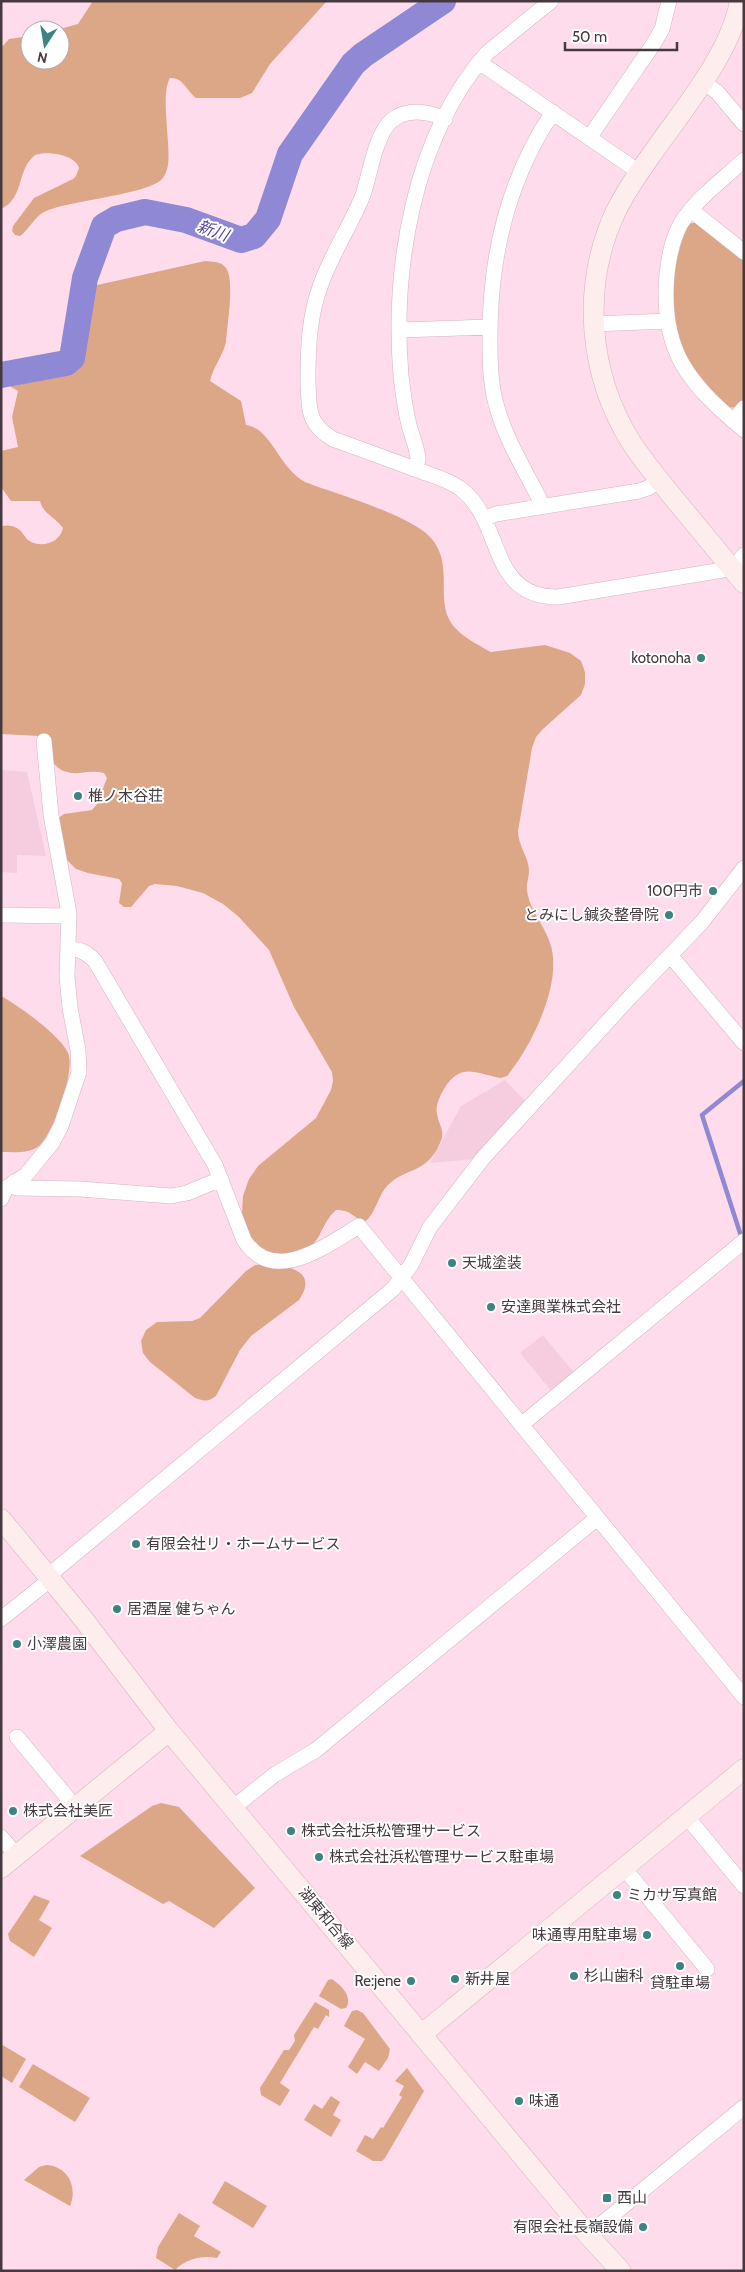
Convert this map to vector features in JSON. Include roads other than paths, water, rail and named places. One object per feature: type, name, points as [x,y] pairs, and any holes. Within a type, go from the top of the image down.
[{"type":"street","points":[[414,469],[418,460],[404,399],[400,330],[401,274],[408,224],[422,174],[445,119],[479,62],[487,53],[551,1]]},
{"type":"street","points":[[589,138],[654,43],[662,29],[669,1]]},
{"type":"street","points":[[740,1],[726,44],[619,204],[605,240],[595,284],[593,324],[598,360],[610,403],[631,443],[660,480],[737,560],[744,583]]},
{"type":"street","points":[[479,62],[639,172]]},
{"type":"street","points":[[702,81],[717,92],[742,118]]},
{"type":"street","points":[[445,119],[422,112],[411,112],[392,121],[385,129],[362,194],[321,284],[309,335],[309,402],[310,413],[315,424],[323,433],[333,439],[458,487],[477,505],[485,519],[510,578],[532,594],[544,597],[558,597],[705,573],[723,570],[737,560]]},
{"type":"street","points":[[540,507],[539,498],[502,423],[495,403],[491,375],[490,327],[493,273],[503,222],[520,173],[535,142],[553,112]]},
{"type":"street","points":[[744,160],[691,210],[678,230],[672,250],[666,291],[668,320],[676,353],[686,373],[699,390],[738,425],[744,408]]},
{"type":"street","points":[[691,210],[744,252]]},
{"type":"street","points":[[593,324],[668,320]]},
{"type":"street","points":[[400,330],[490,327]]},
{"type":"street","points":[[485,519],[496,514],[639,491],[648,488],[660,480]]},
{"type":"street","points":[[1,1199],[6,1188],[26,1175],[52,1143],[61,1126],[76,1083],[79,1061],[69,997],[69,916],[51,815],[44,741]]},
{"type":"street","points":[[1,1619],[382,1299],[402,1279],[430,1227],[483,1158],[710,912],[744,868]]},
{"type":"street","points":[[1,915],[69,916]]},
{"type":"street","points":[[68,949],[79,949],[88,953],[95,961],[215,1165],[244,1240],[250,1249],[259,1256],[284,1261],[299,1259],[359,1226],[744,1697]]},
{"type":"street","points":[[670,955],[744,1043]]},
{"type":"street","points":[[14,1182],[17,1188],[80,1188],[172,1196],[221,1179]]},
{"type":"street","points":[[521,1425],[744,1241]]},
{"type":"street","points":[[234,1808],[274,1775],[316,1750],[597,1518]]},
{"type":"street","name":"湖東和合線","points":[[1,1519],[49,1577],[169,1731],[588,2236],[621,2271]]},
{"type":"street","points":[[1,1837],[9,1862],[169,1731]]},
{"type":"street","points":[[17,1737],[76,1808]]},
{"type":"street","points":[[422,2034],[744,1770]]},
{"type":"street","points":[[686,1816],[744,1886]]},
{"type":"street","points":[[624,1868],[707,1969]]},
{"type":"street","points":[[588,2236],[744,2107]]},
{"type":"waterway","name":"新川","points":[[1,375],[66,363],[72,358],[85,278],[104,226],[116,219],[145,212],[186,220],[241,240],[254,236],[268,219],[290,154],[353,64],[363,55],[443,1]]},
{"type":"waterway","points":[[741,1236],[702,1115],[744,1081]]},
{"type":"place","name":"kotonoha","points":[[701,658]]},
{"type":"place","name":"椎ノ木谷荘","points":[[78,796]]},
{"type":"place","name":"100円市","points":[[713,891]]},
{"type":"place","name":"とみにし鍼灸整骨院","points":[[669,915]]},
{"type":"place","name":"天城塗装","points":[[452,1263]]},
{"type":"place","name":"安達興業株式会社","points":[[491,1307]]},
{"type":"place","name":"有限会社リ・ホームサービス","points":[[136,1544]]},
{"type":"place","name":"居酒屋 健ちゃん","points":[[117,1609]]},
{"type":"place","name":"小澤農園","points":[[17,1644]]},
{"type":"place","name":"株式会社美匠","points":[[13,1811]]},
{"type":"place","name":"株式会社浜松管理サービス","points":[[291,1831]]},
{"type":"place","name":"株式会社浜松管理サービス駐車場","points":[[319,1857]]},
{"type":"place","name":"ミカサ写真館","points":[[617,1895]]},
{"type":"place","name":"味通専用駐車場","points":[[647,1935]]},
{"type":"place","name":"貸駐車場","points":[[680,1966]]},
{"type":"place","name":"杉山歯科","points":[[574,1976]]},
{"type":"place","name":"新井屋","points":[[455,1979]]},
{"type":"place","name":"Re:jene","points":[[411,1981]]},
{"type":"place","name":"味通","points":[[519,2101]]},
{"type":"place","name":"西山","points":[[607,2198]]},
{"type":"place","name":"有限会社長嶺設備","points":[[643,2227]]}]
